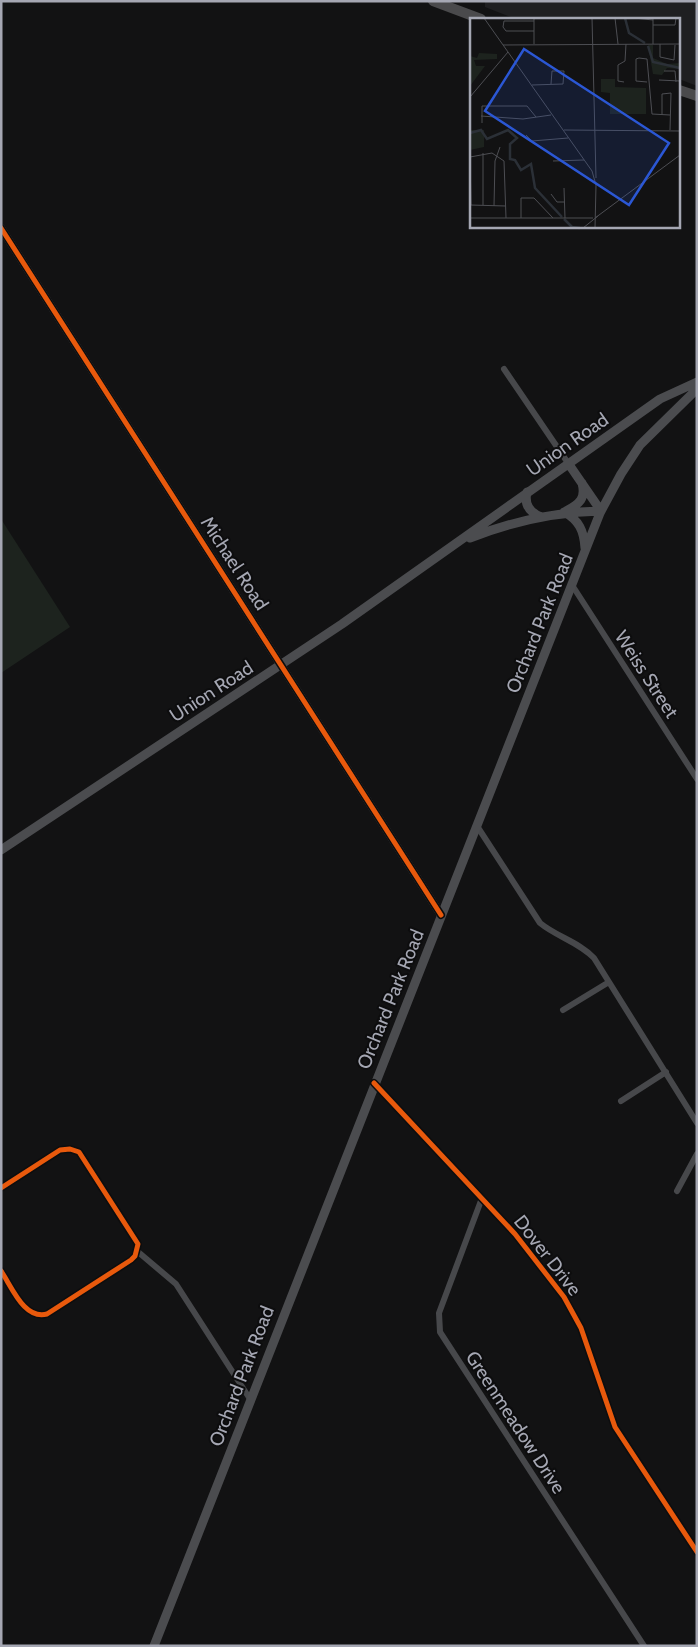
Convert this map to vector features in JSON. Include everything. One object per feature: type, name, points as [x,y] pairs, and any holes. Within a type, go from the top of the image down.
[{"type":"highway","points":[[433,1],[478,18]]},
{"type":"highway","points":[[680,90],[697,96]]},
{"type":"main road","name":"Union Road","points":[[1,850],[282,664],[462,541],[527,492],[660,399],[697,382]]},
{"type":"main road","name":"Orchard Park Road","points":[[154,1646],[601,510],[640,445],[697,389]]},
{"type":"main road","points":[[568,463],[601,510]]},
{"type":"main road","points":[[564,512],[580,503],[583,498],[581,479]]},
{"type":"main road","points":[[527,492],[525,499],[527,506],[534,514],[541,517]]},
{"type":"main road","name":"Union Road","points":[[462,541],[492,529],[541,517],[564,512],[601,510]]},
{"type":"main road","points":[[564,512],[573,517],[581,526],[585,537],[585,550]]},
{"type":"street","name":"Michael Road","points":[[1,228],[441,915]]},
{"type":"street","points":[[504,369],[568,463]]},
{"type":"street","name":"Weiss Street","points":[[572,585],[697,780]]},
{"type":"street","points":[[477,826],[534,916],[548,930],[589,952],[697,1123]]},
{"type":"street","points":[[563,1010],[609,982]]},
{"type":"street","points":[[621,1101],[666,1072]]},
{"type":"street","name":"Dover Drive","points":[[374,1083],[532,1253],[564,1297],[580,1328],[615,1426],[697,1552]]},
{"type":"street","points":[[1,1188],[60,1150],[70,1148],[79,1152],[136,1240],[137,1251],[131,1260],[41,1316],[26,1309],[1,1271]]},
{"type":"street","points":[[677,1191],[697,1154]]},
{"type":"street","name":"Greenmeadow Drive","points":[[482,1198],[439,1313],[440,1332],[644,1646]]},
{"type":"street","points":[[137,1251],[176,1284],[250,1399]]},
{"type":"shaded area","points":[[485,1],[697,1],[697,86],[680,79],[680,18],[513,18],[485,7]]},
{"type":"shaded area","points":[[1,519],[70,627],[1,673]]},
{"type":"cycle path","points":[[1,228],[441,915]]},
{"type":"cycle path","points":[[374,1083],[515,1234],[564,1297],[581,1328],[615,1427],[697,1552]]},
{"type":"cycle path","points":[[1,1188],[60,1150],[70,1149],[79,1152],[138,1244],[135,1256],[131,1260],[47,1314],[39,1315],[25,1307],[19,1301],[1,1271]]}]
